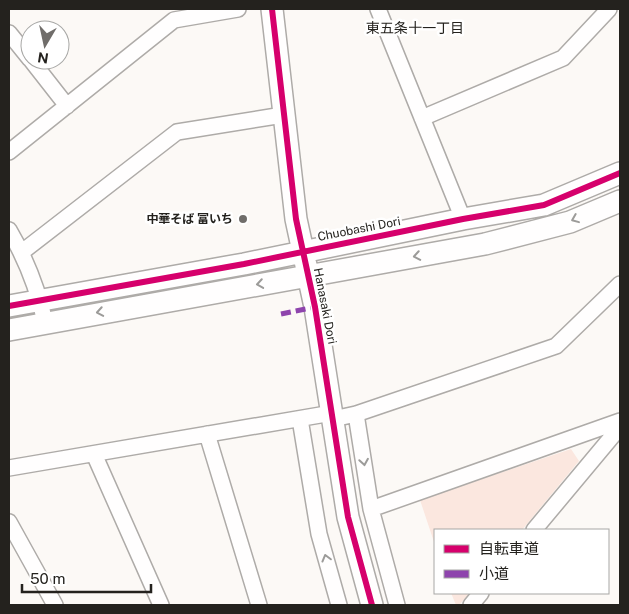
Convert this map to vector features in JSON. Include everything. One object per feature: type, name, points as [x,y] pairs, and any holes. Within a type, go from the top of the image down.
[{"type":"street","points":[[9,152],[174,20],[238,9]]},
{"type":"street","name":"Hanasaki Dori","points":[[272,9],[296,219],[315,307],[348,517],[372,605]]},
{"type":"street","points":[[378,9],[463,219]]},
{"type":"street","points":[[422,118],[563,58],[609,9]]},
{"type":"street","points":[[9,33],[20,47]]},
{"type":"street","points":[[38,70],[68,106]]},
{"type":"street","points":[[22,252],[177,132],[283,115]]},
{"type":"street","name":"Chuobashi Dori","points":[[9,306],[544,205],[620,173]]},
{"type":"street","points":[[9,330],[485,244],[570,222],[620,200]]},
{"type":"street","points":[[9,230],[22,252],[40,300],[45,322]]},
{"type":"street","points":[[9,468],[300,419],[356,414],[556,346],[620,284]]},
{"type":"street","points":[[356,414],[371,509],[397,605]]},
{"type":"street","points":[[300,419],[319,534],[339,605]]},
{"type":"street","points":[[371,509],[620,421]]},
{"type":"street","points":[[535,529],[620,427]]},
{"type":"street","points":[[206,434],[259,605]]},
{"type":"street","points":[[94,454],[161,605]]},
{"type":"street","points":[[11,531],[55,605]]},
{"type":"street","points":[[471,605],[480,594]]},
{"type":"shaded area","points":[[571,449],[579,461],[523,529],[434,529],[434,542],[420,500]]},
{"type":"shaded area","points":[[451,594],[469,594],[459,605],[456,605]]},
{"type":"marked path","points":[[281,314],[315,307]]},
{"type":"cycle path","points":[[272,9],[296,219],[315,307],[348,517],[372,605]]},
{"type":"cycle path","points":[[9,306],[244,264],[463,219],[544,205],[620,173]]},
{"type":"place","name":"中華そば 富いち","points":[[243,219]]},
{"type":"district","name":"東五条十一丁目","points":[[415,28]]}]
